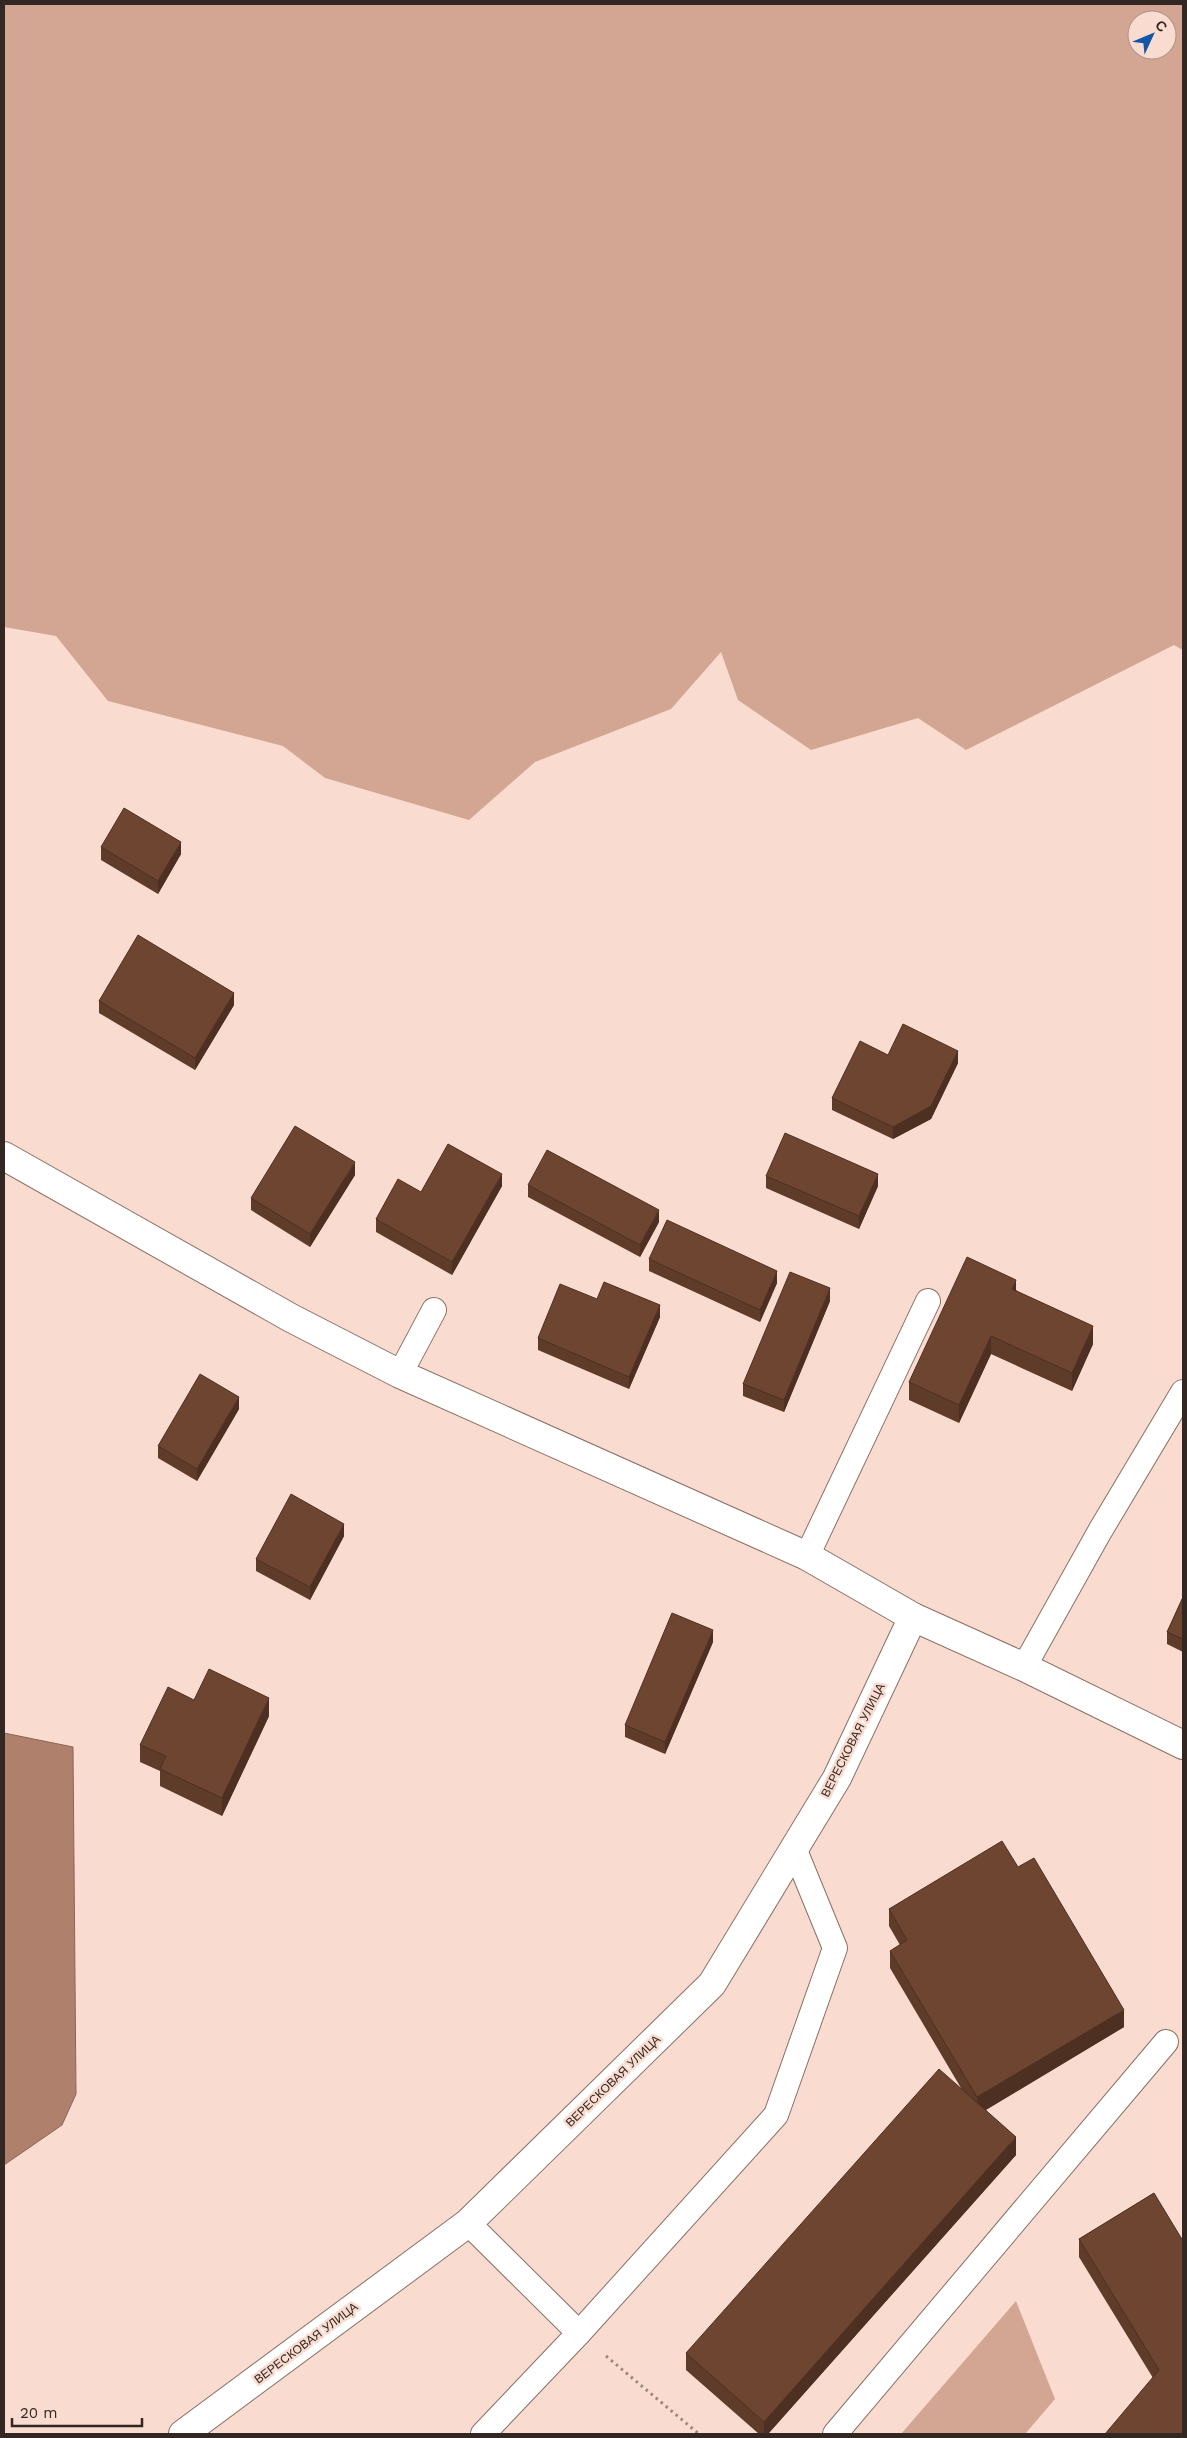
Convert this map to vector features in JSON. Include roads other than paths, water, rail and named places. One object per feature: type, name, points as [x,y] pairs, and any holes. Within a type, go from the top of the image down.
[{"type":"main road","points":[[4,1156],[291,1318],[400,1374],[807,1556],[914,1617],[1024,1667],[1183,1745]]},
{"type":"main road","name":"ВЕРЕСКОВАЯ УЛИЦА","points":[[183,2434],[468,2222],[712,1984],[836,1778],[914,1617]]},
{"type":"lane","points":[[807,1556],[928,1301]]},
{"type":"lane","points":[[400,1374],[434,1310]]},
{"type":"lane","points":[[1024,1667],[1100,1531],[1183,1392]]},
{"type":"lane","points":[[483,2434],[579,2333],[776,2115],[834,1948],[794,1848]]},
{"type":"lane","points":[[835,2434],[1166,2042]]},
{"type":"lane","points":[[468,2222],[579,2333]]}]
